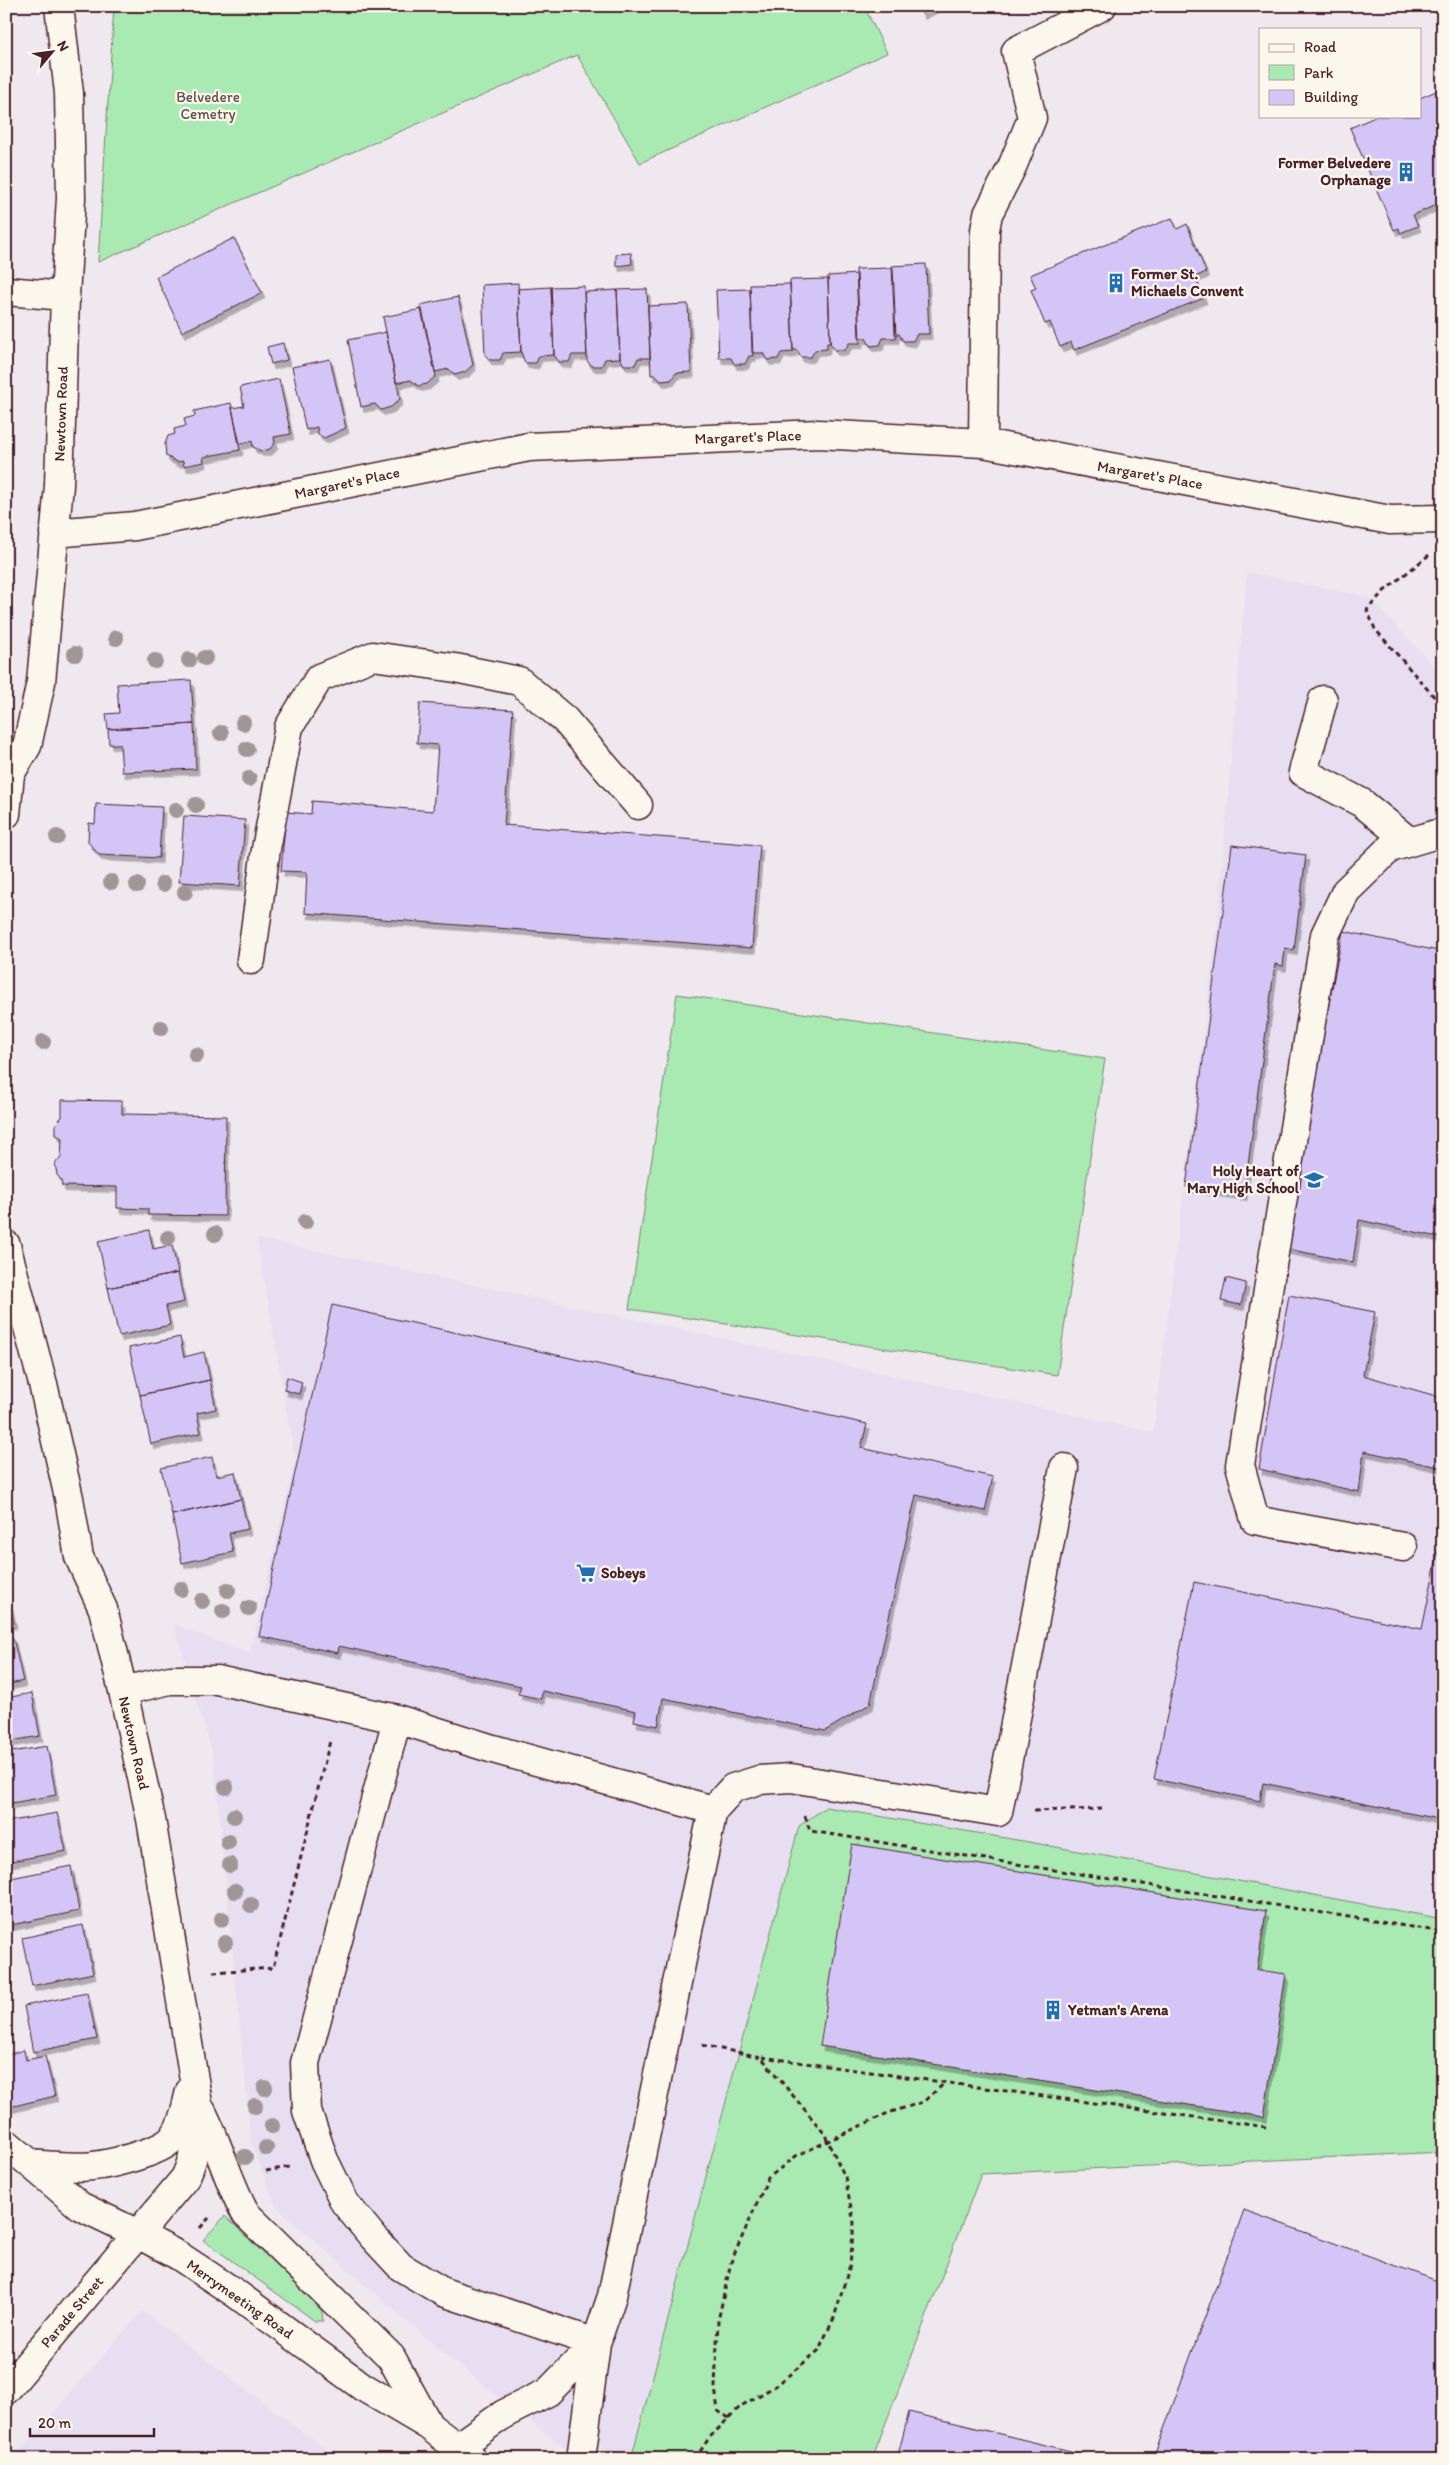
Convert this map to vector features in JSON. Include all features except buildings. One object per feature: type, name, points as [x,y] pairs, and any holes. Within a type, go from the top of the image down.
[{"type":"street","name":"Newtown Road","points":[[6,814],[10,774],[27,746],[41,682],[62,412],[65,296],[71,198],[68,93],[59,6]]},
{"type":"street","points":[[983,443],[985,230],[988,214],[1012,167],[1032,118],[1016,51],[1102,6]]},
{"type":"street","points":[[6,291],[65,296]]},
{"type":"street","name":"Margaret's Place","points":[[54,533],[135,526],[529,447],[818,434],[983,443],[1390,520],[1443,519]]},
{"type":"street","points":[[252,960],[266,849],[289,727],[319,678],[373,656],[519,680],[565,720],[638,805]]},
{"type":"street","points":[[1324,700],[1303,772],[1362,803],[1410,842]]},
{"type":"street","points":[[1403,1547],[1255,1520],[1240,1465],[1325,935],[1346,891],[1390,848],[1443,832]]},
{"type":"street","name":"Newtown Road","points":[[6,1245],[44,1384],[69,1498],[79,1557],[103,1609],[123,1691],[151,1818],[194,2073],[198,2104],[198,2138],[194,2159],[184,2178],[138,2234]]},
{"type":"street","points":[[581,2459],[596,2342],[612,2296],[713,1810],[733,1788],[758,1780],[792,1778],[998,1812],[1064,1468]]},
{"type":"street","points":[[123,1691],[170,1680],[217,1680],[397,1719],[493,1749],[713,1810]]},
{"type":"street","points":[[397,1719],[305,2064],[307,2111],[324,2160],[345,2203],[372,2238],[401,2267],[444,2292],[596,2342]]},
{"type":"street","points":[[32,2164],[95,2168],[158,2149],[175,2137],[185,2112],[194,2073]]},
{"type":"street","points":[[198,2104],[214,2134],[221,2161],[233,2190],[246,2214],[391,2358],[429,2426]]},
{"type":"street","name":"Merrymeeting Road","points":[[6,2143],[80,2206],[138,2234],[235,2293],[363,2387],[429,2426],[464,2453]]},
{"type":"street","name":"Parade Street","points":[[6,2390],[138,2234]]},
{"type":"street","points":[[464,2453],[504,2414],[548,2392],[596,2342]]},
{"type":"path","points":[[1435,551],[1383,592],[1367,610],[1375,629],[1443,707]]},
{"type":"path","points":[[213,1972],[273,1968],[330,1738]]},
{"type":"path","points":[[792,1778],[810,1831],[1443,1932]]},
{"type":"path","points":[[998,1812],[1106,1810]]},
{"type":"path","points":[[666,2037],[761,2057],[1266,2128]]},
{"type":"path","points":[[695,2459],[709,2438],[741,2406],[777,2384],[818,2351],[834,2318],[850,2265],[854,2222],[846,2177],[824,2133],[761,2057]]},
{"type":"path","points":[[730,2418],[718,2411],[715,2387],[718,2321],[731,2262],[768,2178],[796,2156],[888,2113],[923,2102],[945,2083]]},
{"type":"shaded area","points":[[1247,572],[1369,597],[1443,676],[1443,1919],[826,1807],[798,1827],[631,2459],[579,2459],[448,2357],[276,2207],[251,2142],[214,1759],[174,1624],[250,1654],[295,1460],[257,1238],[1153,1432],[1217,927]]},
{"type":"shaded area","points":[[142,2311],[338,2459],[13,2459]]},
{"type":"green space","name":"Belvedere Cemetry","points":[[114,6],[864,6],[887,53],[640,163],[577,55],[98,262]]},
{"type":"green space","points":[[677,994],[1105,1059],[1057,1375],[629,1309]]},
{"type":"green space","points":[[826,1807],[1040,1844],[1443,1919],[1443,2152],[981,2174],[872,2459],[631,2459],[799,1826]]},
{"type":"green space","points":[[225,2216],[309,2297],[322,2311],[323,2321],[315,2321],[203,2240]]},
{"type":"place","name":"Former Belvedere Orphanage","points":[[1406,172]]},
{"type":"place","name":"Former St. Michaels Convent","points":[[1116,283]]},
{"type":"place","name":"Holy Heart of Mary High School","points":[[1314,1180]]},
{"type":"place","name":"Sobeys","points":[[586,1573]]},
{"type":"place","name":"Yetman's Arena","points":[[1053,2010]]}]
